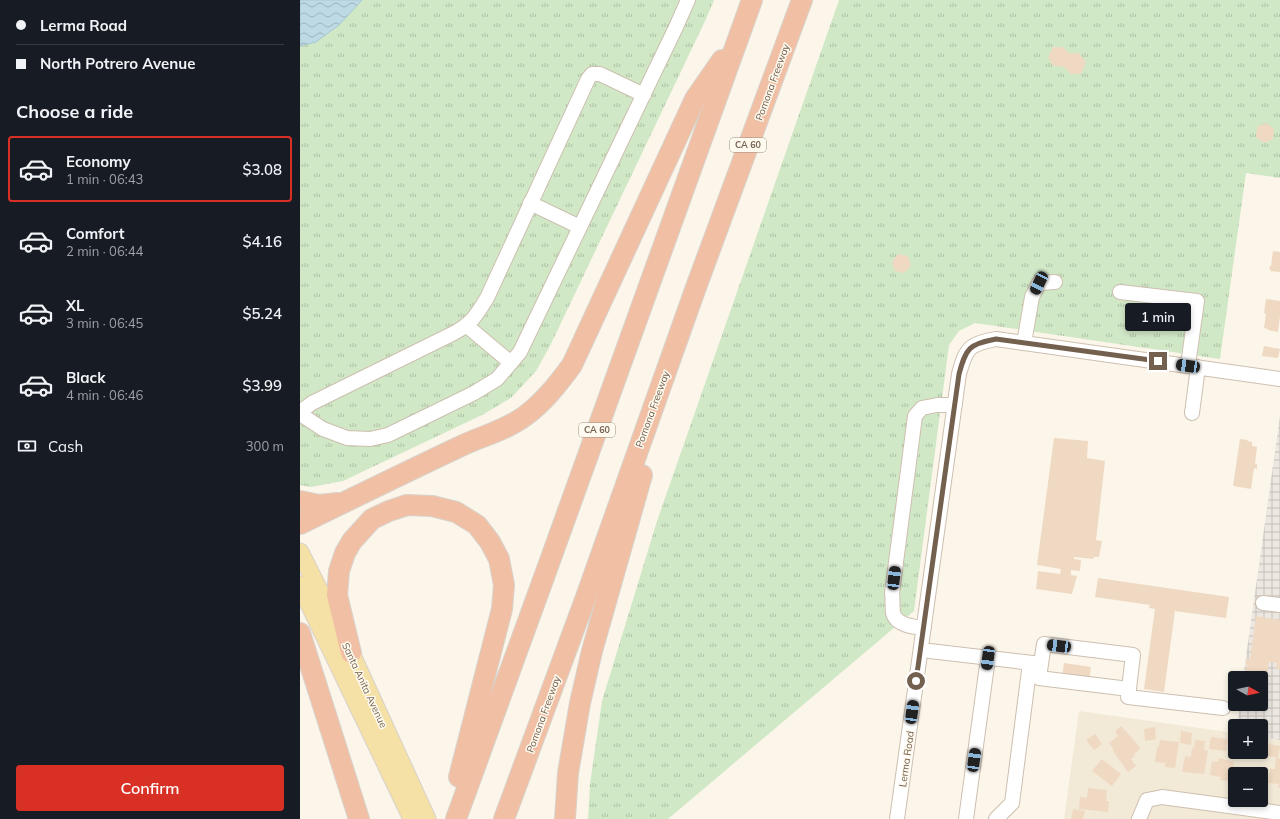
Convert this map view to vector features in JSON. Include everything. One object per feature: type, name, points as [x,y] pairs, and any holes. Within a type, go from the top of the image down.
[{"type":"highway","name":"CA 60","points":[[456,819],[736,40],[752,0]]},
{"type":"highway","name":"Pomona Freeway","points":[[504,819],[586,597],[695,290],[802,0]]},
{"type":"highway","points":[[300,524],[463,445],[510,426],[537,406],[553,390],[572,365],[695,99],[736,40]]},
{"type":"highway","points":[[565,819],[570,755],[592,651],[695,290]]},
{"type":"highway","points":[[300,501],[319,505],[344,503]]},
{"type":"highway","points":[[351,653],[337,595],[339,571],[345,553],[352,540],[361,530],[372,519],[389,511],[407,506],[432,506],[456,512],[477,524],[490,542],[499,560],[504,585],[502,610],[448,819]]},
{"type":"highway","points":[[300,633],[359,819]]},
{"type":"main road","name":"Santa Anita Avenue","points":[[300,552],[351,653],[427,819]]},
{"type":"main road","name":"Santa Anita Avenue","points":[[300,585],[412,819]]},
{"type":"street","points":[[644,95],[600,74],[592,74],[588,79],[487,298],[467,326],[312,404],[300,413],[323,429],[347,438],[370,439],[388,435],[474,393],[497,379],[520,352],[644,95],[688,0]]},
{"type":"street","points":[[530,203],[580,227]]},
{"type":"street","points":[[1055,282],[1039,283],[1032,297],[1024,343],[1280,379]]},
{"type":"street","points":[[1120,292],[1197,301],[1192,413]]},
{"type":"street","points":[[467,326],[511,363]]},
{"type":"street","name":"Lerma Road","points":[[897,819],[959,374],[964,357],[972,346],[981,342],[996,339],[1024,343]]},
{"type":"street","points":[[924,628],[911,626],[900,622],[893,614],[892,593],[915,416],[922,408],[937,405],[955,405]]},
{"type":"street","points":[[1263,603],[1280,605]]},
{"type":"street","points":[[996,819],[1012,803],[1036,663],[1044,644],[1133,655],[1128,697],[1223,708]]},
{"type":"street","points":[[921,650],[1036,663]]},
{"type":"street","points":[[966,819],[988,658]]},
{"type":"street","points":[[1036,663],[1039,678],[1129,689]]},
{"type":"street","points":[[1139,819],[1147,800],[1162,797],[1280,813]]},
{"type":"shaded area","points":[[1280,416],[1280,740],[1268,738],[1268,719],[1238,719],[1239,711],[1268,711],[1268,671],[1244,671]]},
{"type":"shaded area","points":[[1079,711],[1228,732],[1228,759],[1268,759],[1268,738],[1280,740],[1280,819],[1064,819]]},
{"type":"green space","points":[[300,0],[714,0],[550,346],[536,371],[511,398],[482,415],[343,481],[311,487],[300,485]]},
{"type":"green space","points":[[839,0],[1280,0],[1280,178],[1246,173],[1220,359],[975,323],[959,331],[949,345],[914,611],[668,819],[588,819],[590,784],[602,701],[657,521]]},
{"type":"water","points":[[300,0],[362,0],[339,25],[316,42],[300,46]]},
{"type":"building","points":[[1053,47],[1063,47],[1069,53],[1079,53],[1086,62],[1081,74],[1071,74],[1064,67],[1053,66],[1048,57]]},
{"type":"building","points":[[1266,123],[1274,129],[1273,139],[1264,143],[1256,137],[1257,127]]},
{"type":"building","points":[[1273,251],[1280,252],[1280,272],[1270,271],[1271,269],[1269,269],[1271,266]]},
{"type":"building","points":[[898,254],[908,256],[911,266],[904,273],[895,271],[892,262]]},
{"type":"building","points":[[1266,299],[1280,301],[1278,332],[1264,328]]},
{"type":"building","points":[[1264,346],[1280,349],[1278,358],[1262,356]]},
{"type":"building","points":[[1054,438],[1088,441],[1087,458],[1105,461],[1096,540],[1102,541],[1099,557],[1094,557],[1093,559],[1074,557],[1074,559],[1081,560],[1080,571],[1071,570],[1071,575],[1077,576],[1072,594],[1036,589],[1038,571],[1060,574],[1061,569],[1037,565]]},
{"type":"building","points":[[1240,439],[1248,440],[1247,441],[1252,442],[1252,446],[1257,447],[1255,464],[1257,464],[1257,469],[1254,468],[1251,489],[1233,486]]},
{"type":"building","points":[[1098,578],[1229,597],[1226,618],[1175,611],[1164,692],[1144,689],[1155,609],[1149,608],[1150,605],[1095,597]]},
{"type":"building","points":[[1256,616],[1280,620],[1280,669],[1276,669],[1277,663],[1269,662],[1268,671],[1246,671],[1247,664],[1246,659],[1250,659]]},
{"type":"building","points":[[1064,663],[1091,667],[1089,681],[1062,677]]},
{"type":"building","points":[[1121,726],[1140,747],[1140,749],[1134,754],[1135,756],[1131,759],[1136,766],[1128,772],[1109,743],[1118,736],[1115,731]]},
{"type":"building","points":[[1155,727],[1156,739],[1145,741],[1144,729]]},
{"type":"building","points":[[1181,731],[1192,733],[1191,745],[1180,743]]},
{"type":"building","points":[[1095,734],[1102,744],[1094,750],[1086,740]]},
{"type":"building","points":[[1211,737],[1228,739],[1226,751],[1209,749]]},
{"type":"building","points":[[1160,740],[1179,742],[1175,768],[1165,767],[1166,763],[1155,762]]},
{"type":"building","points":[[1195,740],[1205,741],[1204,750],[1208,751],[1204,774],[1182,772],[1185,756],[1190,757],[1192,748],[1194,749]]},
{"type":"building","points":[[1269,744],[1280,746],[1278,758],[1280,758],[1280,788],[1278,788],[1279,784],[1268,783],[1270,769],[1275,769],[1276,757],[1268,756]]},
{"type":"building","points":[[1219,758],[1234,762],[1233,767],[1228,767],[1228,781],[1220,780],[1221,777],[1210,775],[1212,761],[1218,762]]},
{"type":"building","points":[[1102,759],[1121,774],[1112,786],[1092,771]]},
{"type":"building","points":[[1088,788],[1107,790],[1106,801],[1109,801],[1108,812],[1079,809],[1080,797],[1087,798]]},
{"type":"building","points":[[1073,809],[1085,811],[1083,819],[1071,819]]},
{"type":"route","points":[[916,681],[959,374],[964,357],[972,346],[981,342],[996,339],[1158,361]]}]
